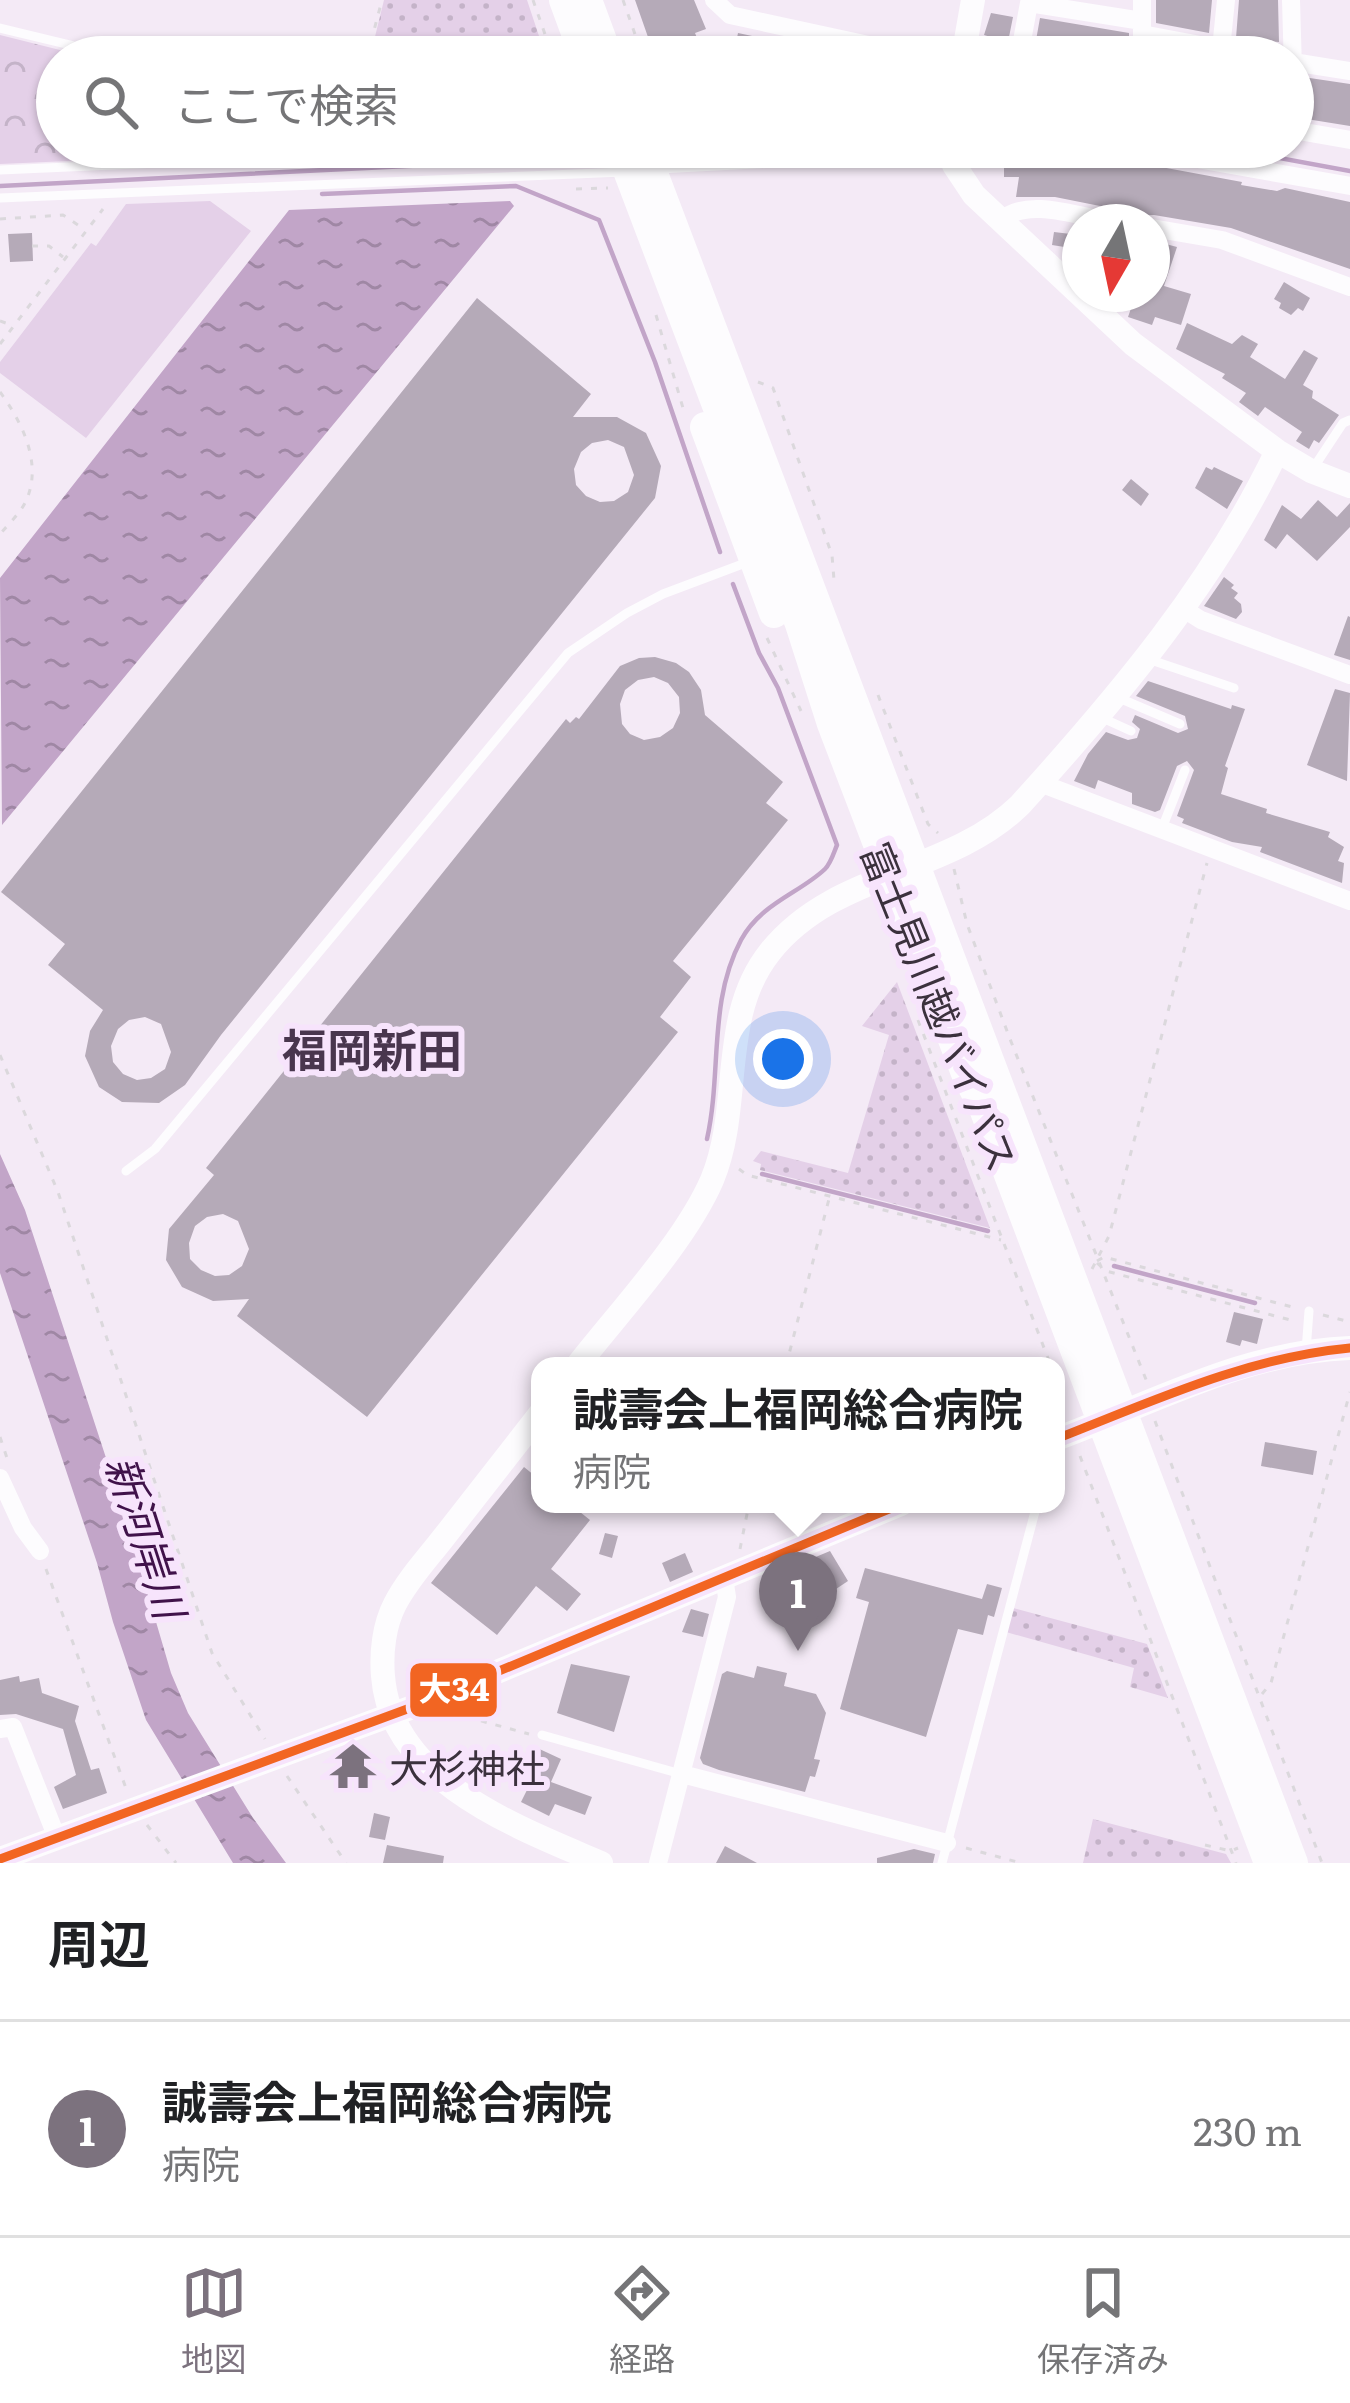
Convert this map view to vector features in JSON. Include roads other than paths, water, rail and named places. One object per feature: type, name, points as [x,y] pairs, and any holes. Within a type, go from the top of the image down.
[{"type":"highway","points":[[564,0],[577,36]]},
{"type":"highway","points":[[587,0],[600,36]]},
{"type":"highway","name":"富士見川越バイパス","points":[[642,168],[668,310],[800,624],[832,724],[922,869],[932,981],[1023,1182]]},
{"type":"highway","name":"富士見川越バイパス","points":[[642,168],[850,692],[873,721],[1023,1182],[1200,1649],[1293,1863]]},
{"type":"highway","points":[[668,310],[692,390],[792,660],[832,724]]},
{"type":"highway","points":[[922,869],[945,892],[1147,1403],[1310,1863]]},
{"type":"highway","points":[[932,981],[928,1026],[1009,1240],[1045,1357]]},
{"type":"highway","points":[[1069,1433],[1237,1857]]},
{"type":"highway","name":"富士見川越バイパス","points":[[1200,1649],[1269,1863]]},
{"type":"street","points":[[714,0],[730,15],[827,36]]},
{"type":"street","points":[[967,36],[973,0]]},
{"type":"street","points":[[1142,0],[1142,36]]},
{"type":"street","points":[[1222,36],[1226,0]]},
{"type":"street","points":[[1291,0],[1292,36]]},
{"type":"street","points":[[1023,36],[1029,3],[1062,4],[1171,36]]},
{"type":"street","points":[[1314,67],[1350,71]]},
{"type":"street","points":[[1314,134],[1350,140]]},
{"type":"street","points":[[959,168],[974,195],[1133,344],[1277,452],[1350,486]]},
{"type":"street","points":[[1248,168],[1350,186]]},
{"type":"street","points":[[1001,221],[1010,212],[1026,208],[1062,214]]},
{"type":"street","points":[[1170,231],[1222,240],[1350,287]]},
{"type":"street","points":[[584,1357],[674,1241],[713,1177],[723,1144],[742,1001],[758,968],[819,905],[922,869],[1000,824],[1040,783],[1182,608],[1238,528],[1277,452]]},
{"type":"street","points":[[1182,608],[1201,620],[1350,676]]},
{"type":"street","points":[[1040,783],[1350,901],[1350,887]]},
{"type":"street","points":[[1069,1433],[1240,1365],[1306,1351],[1350,1348]]},
{"type":"street","points":[[531,1425],[412,1576],[392,1609],[382,1665],[392,1716],[418,1759],[446,1783],[546,1840],[601,1863]]},
{"type":"street","points":[[0,1478],[23,1528],[40,1551]]},
{"type":"street","points":[[0,1859],[392,1716],[880,1513]]},
{"type":"street","points":[[658,1863],[733,1575]]},
{"type":"street","points":[[0,1729],[13,1727],[57,1838]]},
{"type":"street","points":[[682,1774],[947,1843]]},
{"type":"lane","points":[[0,28],[36,37]]},
{"type":"lane","points":[[0,170],[36,168]]},
{"type":"lane","points":[[0,197],[704,168]]},
{"type":"lane","points":[[1311,471],[1343,423],[1350,420]]},
{"type":"lane","points":[[126,1171],[155,1149],[568,652],[664,594],[753,560]]},
{"type":"lane","points":[[1144,658],[1234,688]]},
{"type":"lane","points":[[1113,695],[1180,724]]},
{"type":"lane","points":[[1096,715],[1131,731]]},
{"type":"lane","points":[[1161,831],[1185,770]]},
{"type":"lane","points":[[1306,1351],[1309,1311]]},
{"type":"lane","points":[[942,1863],[1035,1513]]},
{"type":"lane","points":[[542,1735],[682,1774]]},
{"type":"water","points":[[510,201],[514,206],[2,825],[0,578],[289,210]]},
{"type":"water","points":[[0,1154],[25,1210],[171,1673],[188,1713],[286,1863],[233,1863],[146,1720],[0,1273]]},
{"type":"waterway","points":[[1314,164],[1350,171]]},
{"type":"waterway","points":[[0,186],[365,168]]},
{"type":"waterway","points":[[322,194],[516,186],[599,220],[655,362],[720,552]]},
{"type":"waterway","points":[[707,1139],[724,988],[741,940],[759,917],[825,869],[837,845],[733,584]]},
{"type":"waterway","points":[[762,1174],[988,1231]]},
{"type":"waterway","points":[[1114,1266],[1255,1303]]},
{"type":"place","name":"誠壽会上福岡総合病院","points":[[798,1651]]},
{"type":"place","name":"大杉神社","points":[[353,1766]]},
{"type":"district","name":"福岡新田","points":[[372,1047]]},
{"type":"water label","name":"新河岸川","points":[[148,1536]]}]
